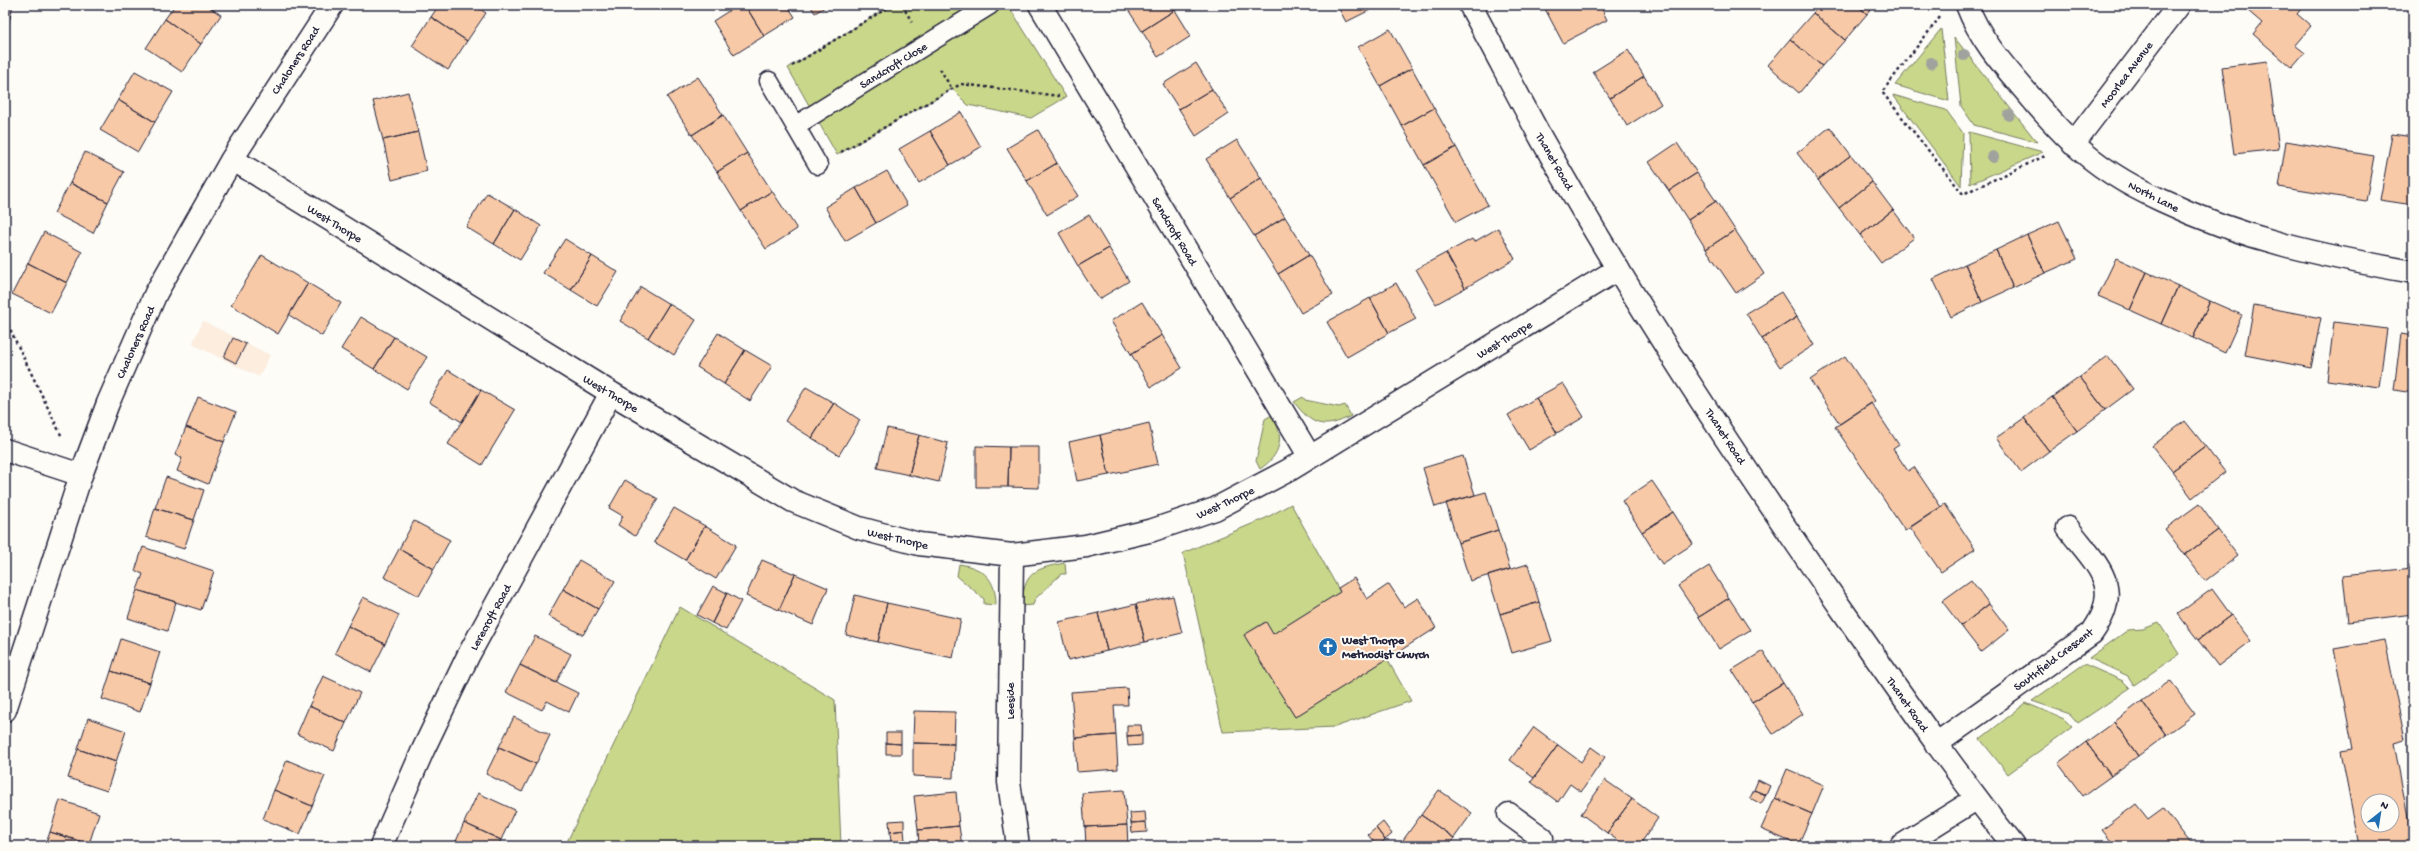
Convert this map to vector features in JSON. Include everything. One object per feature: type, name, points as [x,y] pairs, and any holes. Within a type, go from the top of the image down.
[{"type":"street","name":"Chaloners Road","points":[[5,710],[81,476],[108,403],[156,293],[232,159],[332,5]]},
{"type":"street","name":"Sandcroft Road","points":[[1040,5],[1310,457]]},
{"type":"street","name":"Thanet Road","points":[[1470,5],[1541,138],[1618,269],[1806,558],[1936,744],[1976,799],[2014,846]]},
{"type":"street","name":"North Lane","points":[[1967,5],[1973,21],[1989,48],[2073,144],[2137,189],[2197,218],[2285,247],[2413,272]]},
{"type":"street","name":"Moorlea Avenue","points":[[2073,144],[2179,5]]},
{"type":"street","name":"West Thorpe","points":[[232,159],[611,393],[793,501],[859,528],[919,544],[1012,555],[1086,546],[1153,530],[1215,509],[1310,457],[1618,269]]},
{"type":"street","name":"Lerecroft Road","points":[[381,846],[423,750],[468,656],[611,393]]},
{"type":"street","points":[[5,450],[81,476]]},
{"type":"street","name":"Southfield Crescent","points":[[1936,744],[2092,633],[2104,617],[2108,602],[2105,577],[2068,528]]},
{"type":"street","name":"Leeside","points":[[1012,555],[1009,782],[1018,846]]},
{"type":"street","points":[[1902,846],[1976,799]]},
{"type":"street","points":[[1509,814],[1544,843]]},
{"type":"lane","name":"Sandcroft Close","points":[[795,126],[990,5]]},
{"type":"lane","points":[[769,81],[818,165]]},
{"type":"path","points":[[769,81],[892,5]]},
{"type":"path","points":[[1944,11],[1882,92],[1962,194],[2073,144]]},
{"type":"path","points":[[818,165],[961,84],[1098,101]]},
{"type":"path","points":[[5,319],[81,476]]},
{"type":"shaded area","points":[[203,321],[270,355],[259,377],[192,344]]},
{"type":"green space","points":[[892,5],[1008,5],[1066,97],[1031,118],[968,105],[952,89],[837,155],[788,68]]},
{"type":"green space","points":[[1941,29],[1949,101],[1895,85]]},
{"type":"green space","points":[[1954,37],[2037,142],[1974,125],[1961,106]]},
{"type":"green space","points":[[1893,95],[1946,110],[1963,133],[1961,186]]},
{"type":"green space","points":[[1969,132],[2043,152],[1970,184]]},
{"type":"green space","points":[[1303,397],[1305,400],[1339,407],[1345,405],[1351,416],[1326,424],[1313,421],[1294,402]]},
{"type":"green space","points":[[1272,415],[1279,431],[1279,445],[1273,458],[1260,469],[1256,461],[1265,419]]},
{"type":"green space","points":[[1291,504],[1340,592],[1273,634],[1265,622],[1244,635],[1295,717],[1387,659],[1411,701],[1335,727],[1223,732],[1183,553],[1266,518]]},
{"type":"green space","points":[[1065,563],[1066,574],[1061,574],[1035,599],[1033,605],[1022,606],[1025,586],[1028,579],[1033,574],[1046,567]]},
{"type":"green space","points":[[959,564],[975,568],[987,576],[994,588],[996,605],[984,604],[984,599],[957,576]]},
{"type":"green space","points":[[680,607],[835,700],[841,846],[565,846]]},
{"type":"green space","points":[[2159,623],[2179,654],[2134,685],[2128,676],[2089,658],[2128,630],[2143,629]]},
{"type":"green space","points":[[2084,664],[2123,681],[2130,688],[2078,723],[2070,714],[2032,701]]},
{"type":"green space","points":[[2026,703],[2064,719],[2072,727],[2008,774],[1980,739]]},
{"type":"building","points":[[5,5],[13,5],[7,30],[5,30]]},
{"type":"building","points":[[175,5],[206,5],[221,15],[201,44],[165,19]]},
{"type":"building","points":[[439,5],[474,5],[486,13],[467,41],[431,17]]},
{"type":"building","points":[[738,5],[745,5],[764,36],[734,55],[713,21]]},
{"type":"building","points":[[745,5],[787,5],[795,17],[764,36]]},
{"type":"building","points":[[810,5],[828,5],[815,13]]},
{"type":"building","points":[[1125,5],[1171,5],[1175,10],[1142,31]]},
{"type":"building","points":[[1337,5],[1378,5],[1378,6],[1346,22]]},
{"type":"building","points":[[1543,5],[1600,5],[1607,20],[1563,43]]},
{"type":"building","points":[[1820,5],[1857,5],[1867,14],[1845,40],[1813,13]]},
{"type":"building","points":[[1857,5],[1875,5],[1867,14]]},
{"type":"building","points":[[2251,5],[2304,5],[2297,14],[2311,26],[2295,45],[2305,53],[2292,68],[2253,34],[2262,23],[2247,10]]},
{"type":"building","points":[[1175,10],[1191,36],[1158,57],[1142,31]]},
{"type":"building","points":[[1813,13],[1845,40],[1822,66],[1790,39]]},
{"type":"building","points":[[431,17],[467,41],[448,70],[412,46]]},
{"type":"building","points":[[165,19],[201,44],[182,72],[146,48]]},
{"type":"building","points":[[1390,29],[1412,68],[1380,86],[1358,47]]},
{"type":"building","points":[[1790,39],[1822,66],[1799,93],[1768,65]]},
{"type":"building","points":[[1628,50],[1644,76],[1610,98],[1593,72]]},
{"type":"building","points":[[2267,61],[2279,149],[2234,154],[2222,67]]},
{"type":"building","points":[[1196,63],[1212,89],[1179,109],[1163,84]]},
{"type":"building","points":[[1412,68],[1434,108],[1402,126],[1380,86]]},
{"type":"building","points":[[135,71],[173,92],[155,122],[118,100]]},
{"type":"building","points":[[1644,76],[1661,104],[1627,126],[1610,98]]},
{"type":"building","points":[[698,77],[723,115],[692,135],[667,97]]},
{"type":"building","points":[[1212,89],[1229,114],[1196,136],[1179,109]]},
{"type":"building","points":[[408,92],[418,132],[383,140],[373,101]]},
{"type":"building","points":[[118,100],[155,122],[138,152],[100,130]]},
{"type":"building","points":[[1434,108],[1456,147],[1424,165],[1402,126]]},
{"type":"building","points":[[961,112],[981,147],[950,165],[930,131]]},
{"type":"building","points":[[723,115],[747,153],[717,172],[692,135]]},
{"type":"building","points":[[1830,127],[1851,155],[1818,180],[1797,153]]},
{"type":"building","points":[[1038,130],[1057,163],[1027,181],[1007,148]]},
{"type":"building","points":[[930,131],[950,165],[919,183],[899,149]]},
{"type":"building","points":[[418,132],[427,171],[392,180],[383,140]]},
{"type":"building","points":[[2392,134],[2413,137],[2413,205],[2380,200]]},
{"type":"building","points":[[1237,140],[1261,178],[1230,198],[1206,159]]},
{"type":"building","points":[[2286,141],[2374,156],[2366,201],[2279,187]]},
{"type":"building","points":[[1677,143],[1697,173],[1669,191],[1649,162]]},
{"type":"building","points":[[1456,147],[1488,205],[1456,222],[1424,165]]},
{"type":"building","points":[[85,152],[124,172],[108,202],[70,183]]},
{"type":"building","points":[[747,153],[772,191],[741,211],[717,172]]},
{"type":"building","points":[[1851,155],[1872,182],[1839,208],[1818,180]]},
{"type":"building","points":[[1057,163],[1078,196],[1047,215],[1027,181]]},
{"type":"building","points":[[887,171],[907,205],[876,223],[856,188]]},
{"type":"building","points":[[1697,173],[1716,201],[1688,220],[1669,191]]},
{"type":"building","points":[[1261,178],[1285,217],[1254,236],[1230,198]]},
{"type":"building","points":[[1872,182],[1893,210],[1860,235],[1839,208]]},
{"type":"building","points":[[70,183],[108,202],[93,233],[54,213]]},
{"type":"building","points":[[856,188],[876,223],[845,241],[825,207]]},
{"type":"building","points":[[772,191],[797,229],[766,249],[741,211]]},
{"type":"building","points":[[487,193],[515,209],[494,244],[466,227]]},
{"type":"building","points":[[1716,201],[1735,230],[1706,249],[1688,220]]},
{"type":"building","points":[[515,209],[541,226],[520,260],[494,244]]},
{"type":"building","points":[[1893,210],[1914,238],[1881,263],[1860,235]]},
{"type":"building","points":[[1089,215],[1109,248],[1078,266],[1059,233]]},
{"type":"building","points":[[1285,217],[1309,255],[1278,274],[1254,236]]},
{"type":"building","points":[[2059,221],[2077,259],[2045,273],[2027,235]]},
{"type":"building","points":[[1498,228],[1515,259],[1465,288],[1446,253],[1472,239],[1474,242]]},
{"type":"building","points":[[1735,230],[1764,274],[1736,293],[1706,249]]},
{"type":"building","points":[[44,232],[82,252],[67,283],[28,263]]},
{"type":"building","points":[[2027,235],[2045,273],[2013,288],[1996,250]]},
{"type":"building","points":[[565,239],[592,256],[571,290],[543,273]]},
{"type":"building","points":[[1109,248],[1129,281],[1099,299],[1078,266]]},
{"type":"building","points":[[1996,250],[2013,288],[1982,302],[1965,264]]},
{"type":"building","points":[[1446,253],[1465,288],[1436,304],[1416,269]]},
{"type":"building","points":[[262,255],[308,283],[278,334],[231,305]]},
{"type":"building","points":[[1309,255],[1333,295],[1301,313],[1278,274]]},
{"type":"building","points":[[592,256],[618,272],[597,306],[571,290]]},
{"type":"building","points":[[2116,258],[2147,272],[2130,310],[2098,296]]},
{"type":"building","points":[[28,263],[67,283],[51,313],[12,294]]},
{"type":"building","points":[[1965,264],[1982,302],[1951,317],[1933,279]]},
{"type":"building","points":[[2147,272],[2178,286],[2161,324],[2130,310]]},
{"type":"building","points":[[308,283],[341,303],[322,336],[289,315]]},
{"type":"building","points":[[1396,283],[1416,319],[1389,333],[1370,298]]},
{"type":"building","points":[[2178,286],[2210,301],[2193,338],[2161,324]]},
{"type":"building","points":[[641,287],[669,304],[648,338],[620,321]]},
{"type":"building","points":[[1781,292],[1797,317],[1762,339],[1746,313]]},
{"type":"building","points":[[1370,298],[1389,333],[1347,357],[1327,322]]},
{"type":"building","points":[[2210,301],[2242,315],[2225,353],[2193,338]]},
{"type":"building","points":[[1142,302],[1162,335],[1131,354],[1111,321]]},
{"type":"building","points":[[669,304],[696,320],[674,355],[648,338]]},
{"type":"building","points":[[2254,305],[2321,318],[2311,368],[2245,355]]},
{"type":"building","points":[[361,317],[394,337],[374,369],[341,349]]},
{"type":"building","points":[[1797,317],[1814,345],[1780,367],[1762,339]]},
{"type":"building","points":[[2334,322],[2387,329],[2379,387],[2327,380]]},
{"type":"building","points":[[718,333],[745,350],[724,384],[697,367]]},
{"type":"building","points":[[2401,334],[2413,336],[2413,393],[2394,390]]},
{"type":"building","points":[[1162,335],[1182,368],[1151,387],[1131,354]]},
{"type":"building","points":[[394,337],[427,357],[407,389],[374,369]]},
{"type":"building","points":[[233,338],[246,344],[236,363],[224,357]]},
{"type":"building","points":[[745,350],[772,366],[750,401],[724,384]]},
{"type":"building","points":[[1845,356],[1875,401],[1840,424],[1810,380]]},
{"type":"building","points":[[2108,356],[2133,389],[2105,410],[2080,377]]},
{"type":"building","points":[[448,370],[481,390],[462,422],[429,402]]},
{"type":"building","points":[[2080,377],[2105,410],[2077,431],[2052,397]]},
{"type":"building","points":[[1563,383],[1584,417],[1557,433],[1536,398]]},
{"type":"building","points":[[806,387],[834,403],[812,438],[785,421]]},
{"type":"building","points":[[481,390],[515,410],[482,465],[448,444]]},
{"type":"building","points":[[198,397],[236,412],[224,442],[186,427]]},
{"type":"building","points":[[2052,397],[2077,431],[2049,451],[2024,418]]},
{"type":"building","points":[[1536,398],[1557,433],[1529,450],[1508,415]]},
{"type":"building","points":[[834,403],[860,420],[839,455],[812,438]]},
{"type":"building","points":[[1871,403],[1899,445],[1893,449],[1908,471],[1914,467],[1941,507],[1905,531],[1835,427]]},
{"type":"building","points":[[2024,418],[2049,451],[2021,472],[1996,438]]},
{"type":"building","points":[[2185,421],[2205,446],[2172,471],[2152,446]]},
{"type":"building","points":[[1149,423],[1158,464],[1109,475],[1100,435]]},
{"type":"building","points":[[186,427],[224,442],[208,484],[177,471],[182,458],[175,455]]},
{"type":"building","points":[[887,428],[919,435],[909,475],[877,468]]},
{"type":"building","points":[[919,435],[948,443],[939,482],[909,475]]},
{"type":"building","points":[[1100,435],[1109,475],[1077,481],[1069,442]]},
{"type":"building","points":[[976,446],[1009,447],[1008,487],[976,487]]},
{"type":"building","points":[[2205,446],[2225,472],[2192,498],[2172,471]]},
{"type":"building","points":[[1009,447],[1039,447],[1039,488],[1008,487]]},
{"type":"building","points":[[1463,456],[1475,495],[1435,507],[1423,468]]},
{"type":"building","points":[[166,477],[204,490],[194,520],[155,508]]},
{"type":"building","points":[[625,480],[658,499],[635,536],[618,525],[623,516],[609,508]]},
{"type":"building","points":[[1652,481],[1673,512],[1642,532],[1622,501]]},
{"type":"building","points":[[1486,492],[1498,530],[1458,543],[1446,503]]},
{"type":"building","points":[[1945,504],[1975,549],[1941,572],[1910,527]]},
{"type":"building","points":[[2199,504],[2218,530],[2185,555],[2165,529]]},
{"type":"building","points":[[155,508],[194,520],[184,549],[146,537]]},
{"type":"building","points":[[674,508],[705,526],[685,560],[654,542]]},
{"type":"building","points":[[1673,512],[1693,544],[1662,564],[1642,532]]},
{"type":"building","points":[[414,521],[450,540],[434,569],[399,549]]},
{"type":"building","points":[[705,526],[736,545],[716,579],[685,560]]},
{"type":"building","points":[[1498,530],[1510,569],[1470,581],[1458,543]]},
{"type":"building","points":[[2218,530],[2238,556],[2205,581],[2185,555]]},
{"type":"building","points":[[143,547],[214,571],[201,610],[137,590],[143,574],[135,571]]},
{"type":"building","points":[[399,549],[434,569],[419,596],[384,577]]},
{"type":"building","points":[[579,560],[615,581],[598,609],[563,589]]},
{"type":"building","points":[[762,560],[795,574],[779,610],[746,596]]},
{"type":"building","points":[[1528,564],[1539,602],[1500,614],[1488,576]]},
{"type":"building","points":[[1709,566],[1729,598],[1699,617],[1678,586]]},
{"type":"building","points":[[2413,568],[2413,614],[2348,622],[2343,575]]},
{"type":"building","points":[[795,574],[828,588],[813,625],[779,610]]},
{"type":"building","name":"West Thorpe Methodist Church","points":[[1354,578],[1367,599],[1389,584],[1404,607],[1418,598],[1436,628],[1295,717],[1244,635],[1266,622],[1273,634],[1340,592],[1338,588]]},
{"type":"building","points":[[1971,580],[1989,604],[1961,626],[1942,601]]},
{"type":"building","points":[[713,586],[727,593],[712,623],[697,615]]},
{"type":"building","points":[[563,589],[598,609],[583,635],[548,616]]},
{"type":"building","points":[[2212,589],[2231,615],[2198,640],[2178,614]]},
{"type":"building","points":[[137,590],[176,602],[167,631],[128,618]]},
{"type":"building","points":[[727,593],[741,601],[726,630],[712,623]]},
{"type":"building","points":[[855,595],[887,603],[878,642],[846,635]]},
{"type":"building","points":[[1173,596],[1182,633],[1145,642],[1136,604]]},
{"type":"building","points":[[363,597],[399,615],[385,644],[348,626]]},
{"type":"building","points":[[1729,598],[1750,630],[1719,649],[1699,617]]},
{"type":"building","points":[[1539,602],[1552,641],[1512,653],[1500,614]]},
{"type":"building","points":[[887,603],[961,619],[953,658],[878,642]]},
{"type":"building","points":[[1136,604],[1145,642],[1107,651],[1098,613]]},
{"type":"building","points":[[1989,604],[2009,630],[1981,652],[1961,626]]},
{"type":"building","points":[[1098,613],[1107,651],[1068,660],[1059,622]]},
{"type":"building","points":[[2231,615],[2251,641],[2218,666],[2198,640]]},
{"type":"building","points":[[348,626],[385,644],[371,672],[335,653]]},
{"type":"building","points":[[535,636],[571,654],[556,683],[520,665]]},
{"type":"building","points":[[121,639],[160,652],[150,683],[111,671]]},
{"type":"building","points":[[2385,640],[2405,740],[2394,743],[2413,845],[2359,846],[2341,751],[2353,749],[2334,649]]},
{"type":"building","points":[[1763,651],[1783,683],[1752,702],[1732,670]]},
{"type":"building","points":[[520,665],[578,693],[569,712],[547,701],[542,710],[506,692]]},
{"type":"building","points":[[111,671],[150,683],[140,712],[102,699]]},
{"type":"building","points":[[323,676],[360,693],[346,723],[309,706]]},
{"type":"building","points":[[2170,681],[2195,714],[2166,735],[2142,701]]},
{"type":"building","points":[[1783,683],[1803,714],[1773,734],[1752,702]]},
{"type":"building","points":[[1127,688],[1128,705],[1114,705],[1116,735],[1075,738],[1071,692]]},
{"type":"building","points":[[2142,701],[2166,735],[2138,756],[2114,722]]},
{"type":"building","points":[[309,706],[346,723],[334,751],[297,734]]},
{"type":"building","points":[[914,711],[955,712],[954,744],[913,743]]},
{"type":"building","points":[[514,717],[550,735],[536,764],[499,747]]},
{"type":"building","points":[[88,718],[126,731],[116,762],[78,749]]},
{"type":"building","points":[[2114,722],[2138,756],[2111,776],[2086,742]]},
{"type":"building","points":[[1127,725],[1141,725],[1142,735],[1127,736]]},
{"type":"building","points":[[1534,727],[1558,745],[1534,778],[1510,760]]},
{"type":"building","points":[[886,733],[901,733],[901,744],[886,743]]},
{"type":"building","points":[[1116,735],[1118,769],[1077,772],[1075,738]]},
{"type":"building","points":[[1142,735],[1142,745],[1128,746],[1127,736]]},
{"type":"building","points":[[2086,742],[2111,776],[2083,796],[2058,763]]},
{"type":"building","points":[[886,743],[901,744],[901,754],[886,754]]},
{"type":"building","points":[[913,743],[954,744],[953,778],[913,776]]},
{"type":"building","points":[[1558,745],[1581,762],[1591,747],[1605,757],[1581,792],[1570,784],[1558,802],[1531,782]]},
{"type":"building","points":[[499,747],[536,764],[522,792],[486,774]]},
{"type":"building","points":[[78,749],[116,762],[107,791],[68,778]]},
{"type":"building","points":[[287,760],[325,776],[312,806],[274,790]]},
{"type":"building","points":[[1787,769],[1824,785],[1812,814],[1775,798]]},
{"type":"building","points":[[1605,780],[1632,799],[1607,833],[1581,814]]},
{"type":"building","points":[[1758,780],[1770,786],[1766,795],[1754,790]]},
{"type":"building","points":[[274,790],[312,806],[300,834],[263,819]]},
{"type":"building","points":[[1124,790],[1127,825],[1085,827],[1082,793]]},
{"type":"building","points":[[1439,790],[1472,813],[1454,838],[1421,815]]},
{"type":"building","points":[[1754,790],[1766,795],[1761,804],[1750,798]]},
{"type":"building","points":[[956,792],[959,826],[918,830],[914,796]]},
{"type":"building","points":[[478,793],[515,810],[501,840],[464,823]]},
{"type":"building","points":[[1775,798],[1812,814],[1798,845],[1761,829]]},
{"type":"building","points":[[1632,799],[1658,818],[1639,846],[1626,846],[1607,833]]},
{"type":"building","points":[[60,800],[99,813],[89,844],[50,832]]},
{"type":"building","points":[[2136,804],[2148,819],[2163,808],[2192,845],[2115,846],[2102,830]]},
{"type":"building","points":[[1145,812],[1146,822],[1131,823],[1130,813]]},
{"type":"building","points":[[1421,815],[1454,838],[1449,846],[1406,846],[1401,843]]},
{"type":"building","points":[[904,820],[904,830],[890,832],[889,821]]},
{"type":"building","points":[[1146,822],[1147,832],[1132,833],[1131,823]]},
{"type":"building","points":[[1383,822],[1392,834],[1385,840],[1376,828]]},
{"type":"building","points":[[464,823],[501,840],[498,846],[454,846]]},
{"type":"building","points":[[1127,825],[1128,846],[1086,846],[1085,827]]},
{"type":"building","points":[[959,826],[962,846],[919,846],[918,830]]},
{"type":"building","points":[[1376,828],[1385,840],[1377,846],[1368,835]]},
{"type":"building","points":[[904,830],[905,840],[891,842],[890,832]]},
{"type":"building","points":[[50,832],[89,844],[88,846],[45,846]]},
{"type":"place","name":"West Thorpe Methodist Church","points":[[1328,647]]}]
